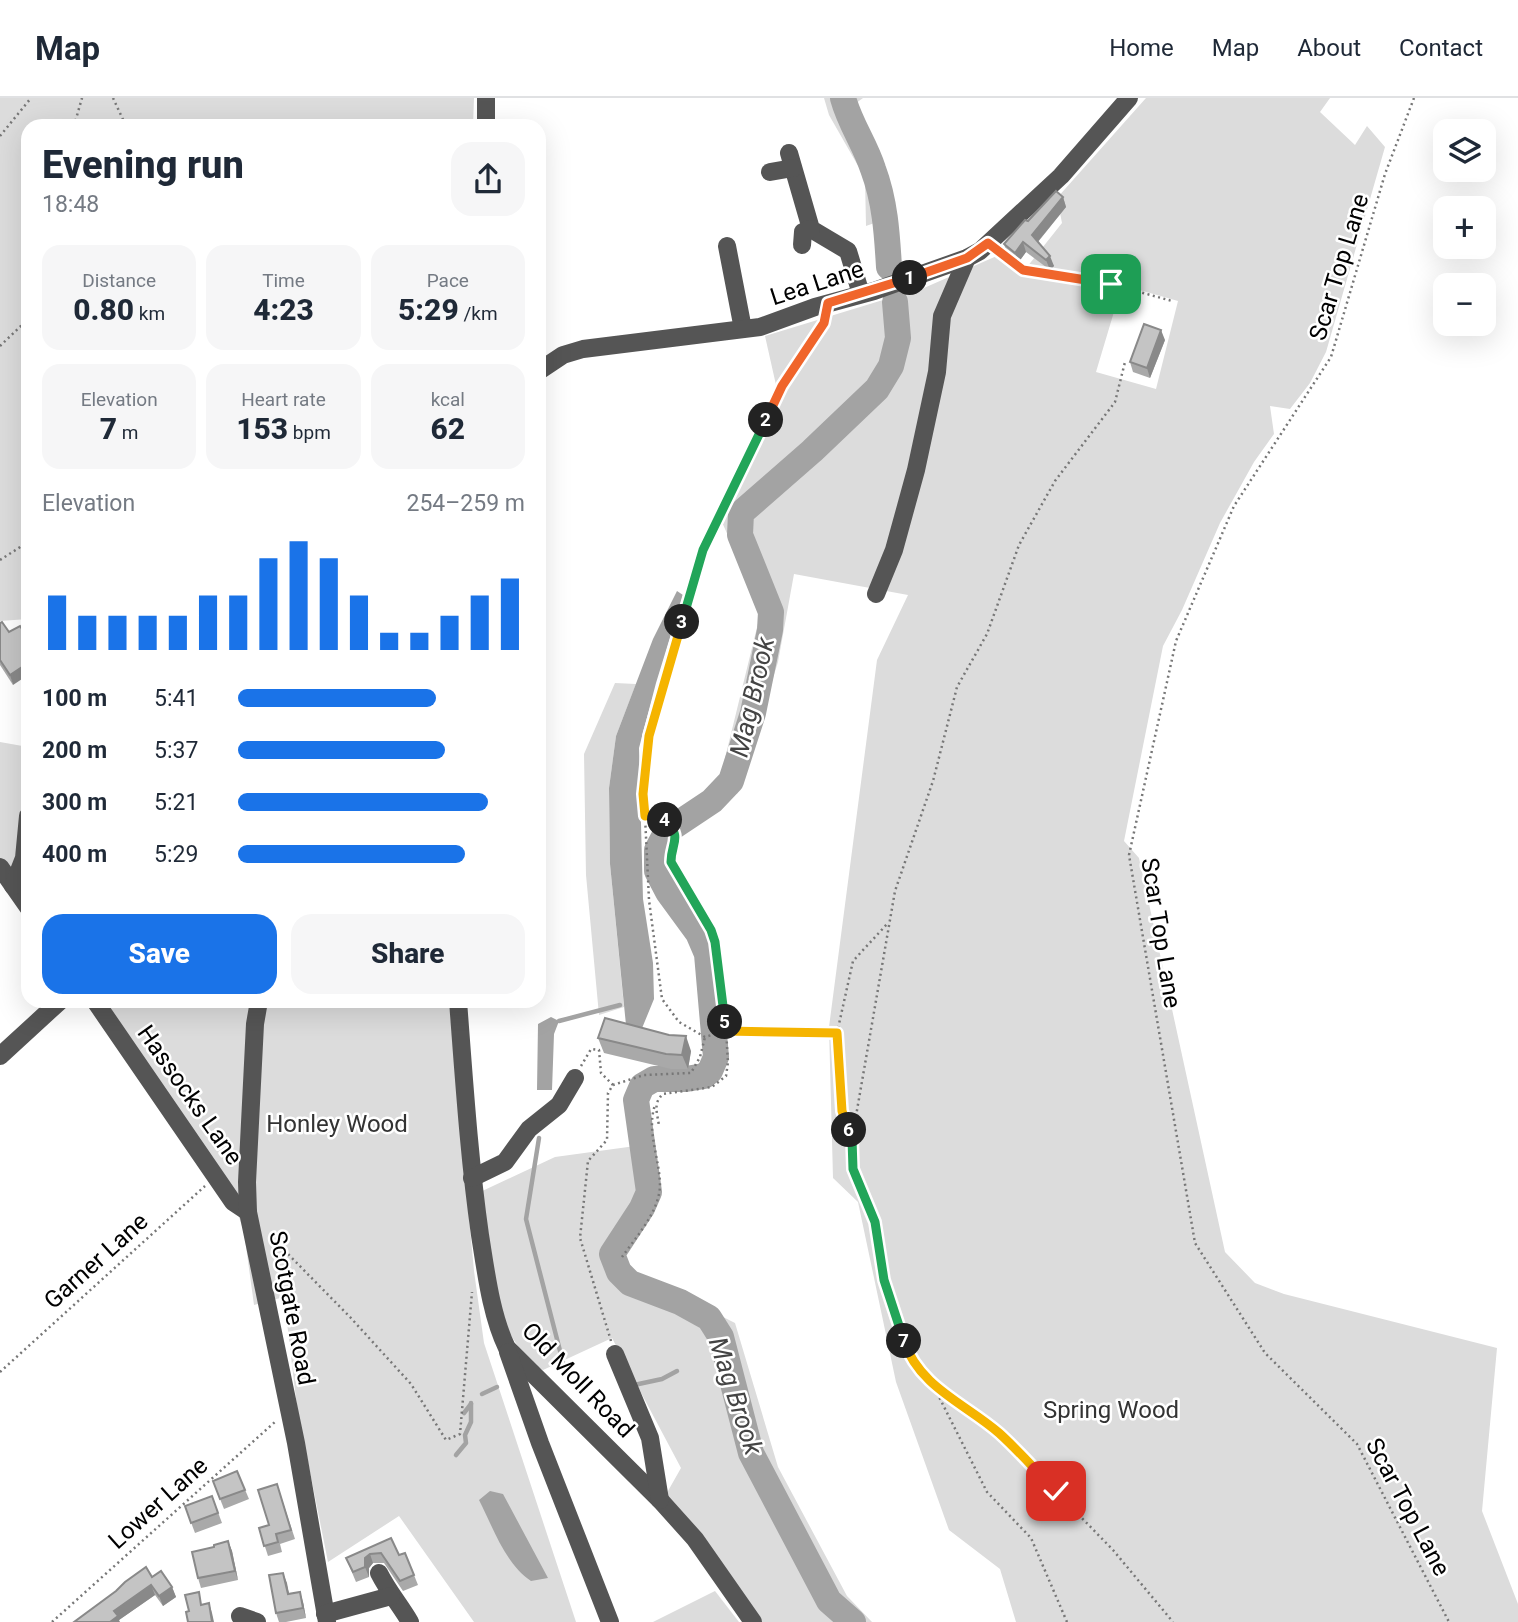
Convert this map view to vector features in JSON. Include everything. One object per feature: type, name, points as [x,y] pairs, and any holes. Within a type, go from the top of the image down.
[{"type":"street","points":[[486,98],[486,119]]},
{"type":"street","name":"Lea Lane","points":[[546,366],[563,355],[583,349],[760,327],[967,258],[988,243],[1061,176],[1129,98]]},
{"type":"street","points":[[770,172],[791,160],[811,229],[848,251],[861,294]]},
{"type":"street","points":[[802,245],[803,232],[811,229]]},
{"type":"street","points":[[727,246],[743,329]]},
{"type":"street","points":[[876,594],[894,550],[916,470],[937,372],[942,316],[967,258]]},
{"type":"street","points":[[13,887],[21,866]]},
{"type":"street","points":[[0,867],[21,898]]},
{"type":"street","points":[[0,1056],[52,1008]]},
{"type":"street","name":"Hassocks Lane","points":[[100,1008],[233,1202],[248,1212]]},
{"type":"street","name":"Scotgate Road","points":[[258,1008],[247,1182],[248,1212],[326,1618]]},
{"type":"street","name":"Old Moll Road","points":[[459,1008],[472,1178],[485,1265],[501,1335],[507,1348],[660,1500],[695,1539],[753,1622]]},
{"type":"street","points":[[472,1178],[505,1162],[529,1129],[559,1105],[575,1077]]},
{"type":"street","points":[[507,1348],[540,1443],[610,1622]]},
{"type":"street","points":[[615,1354],[650,1438],[660,1500]]},
{"type":"street","points":[[379,1573],[391,1596],[396,1599],[411,1622]]},
{"type":"street","points":[[326,1618],[391,1596]]},
{"type":"street","points":[[240,1616],[257,1622]]},
{"type":"path","points":[[0,136],[31,98]]},
{"type":"path","points":[[76,119],[82,98]]},
{"type":"path","points":[[113,98],[123,119]]},
{"type":"path","name":"Scar Top Lane","points":[[1414,98],[1385,174],[1331,357],[1234,506],[1176,642],[1129,855],[1195,1243],[1265,1353],[1357,1444],[1450,1622]]},
{"type":"path","points":[[988,243],[1023,270],[1111,284],[1172,301]]},
{"type":"path","points":[[828,303],[824,323],[782,386],[703,550],[649,736],[643,794],[649,900],[662,999],[678,1022],[705,1037],[725,1031],[837,1033]]},
{"type":"path","points":[[0,346],[21,326]]},
{"type":"path","points":[[1067,1622],[1031,1538],[987,1492],[933,1385],[907,1350],[884,1280],[875,1222],[853,1169],[852,1139],[895,891],[933,781],[957,687],[987,634],[1018,545],[1055,481],[1115,402],[1125,362]]},
{"type":"path","points":[[0,560],[21,546]]},
{"type":"path","points":[[622,1257],[654,1209],[660,1187],[652,1126],[657,1099],[663,1094],[712,1087],[726,1076],[728,1062],[720,968],[711,930],[671,862],[671,853],[677,844],[676,834],[666,820],[653,815],[645,816]]},
{"type":"path","points":[[852,1139],[842,1111],[837,1033],[853,961],[888,923]]},
{"type":"path","points":[[615,1354],[580,1238],[588,1161],[607,1140],[608,1093],[613,1085],[644,1074],[691,1073],[700,1057],[705,1037]]},
{"type":"path","points":[[575,1077],[591,1049],[595,1049],[599,1050],[601,1073],[613,1085]]},
{"type":"path","points":[[655,1105],[659,1127]]},
{"type":"path","name":"Garner Lane","points":[[0,1372],[216,1176]]},
{"type":"path","points":[[252,1232],[286,1252],[350,1317],[411,1384],[446,1440],[460,1434],[474,1271],[485,1265]]},
{"type":"path","points":[[933,1385],[999,1433],[1114,1550],[1173,1622]]},
{"type":"path","name":"Lower Lane","points":[[52,1622],[288,1410]]},
{"type":"green space","points":[[0,98],[474,98],[473,119],[21,119],[21,620],[0,621]]},
{"type":"green space","points":[[824,98],[863,98],[852,106],[883,171],[894,216],[866,226],[865,178],[829,115]]},
{"type":"green space","name":"Spring Wood","points":[[1146,98],[1330,98],[1320,112],[1355,145],[1367,126],[1385,147],[1326,352],[1310,383],[1290,409],[1270,406],[1274,434],[1254,462],[1220,523],[1182,610],[1163,646],[1124,841],[1139,858],[1225,1252],[1255,1283],[1284,1294],[1497,1348],[1482,1511],[1518,1604],[1518,1622],[1016,1622],[1000,1569],[949,1530],[896,1382],[858,1202],[833,1178],[829,1027],[877,660],[908,595],[794,574],[778,662],[737,794],[717,791],[761,611],[718,513],[776,385],[765,336],[908,295],[999,255],[1018,267],[1027,267],[1062,223],[1057,198]],"holes":[[[1122,285],[1178,301],[1156,389],[1096,372]]]},
{"type":"green space","points":[[615,683],[636,684],[616,736],[609,788],[610,864],[624,1007],[599,1015],[586,875],[584,754]]},
{"type":"green space","points":[[0,742],[21,746],[21,890],[0,858]]},
{"type":"green space","name":"Honley Wood","points":[[106,1008],[450,1008],[474,1271],[484,1343],[576,1622],[474,1622],[399,1516],[328,1562],[297,1407],[284,1297],[254,1305],[244,1232],[226,1178]]},
{"type":"green space","points":[[650,1144],[655,1190],[648,1209],[619,1257],[622,1266],[735,1323],[778,1467],[847,1596],[872,1622],[760,1622],[664,1498],[681,1468],[612,1338],[543,1370],[525,1355],[502,1315],[489,1265],[478,1193],[555,1157]]},
{"type":"green space","points":[[715,1591],[739,1622],[653,1622]]},
{"type":"shaded area","points":[[677,591],[683,595],[639,748],[643,899],[653,963],[654,999],[638,1038],[627,1035],[610,864],[609,788],[616,736],[653,639]]},
{"type":"shaded area","points":[[551,1017],[559,1021],[554,1034],[552,1090],[537,1090],[538,1024]]},
{"type":"shaded area","points":[[490,1491],[503,1494],[548,1578],[531,1581],[507,1555],[479,1500]]},
{"type":"building","points":[[1056,191],[1063,197],[1032,235],[1050,256],[1046,260],[1023,242],[1015,253],[1004,244]]},
{"type":"building","points":[[1144,324],[1161,330],[1147,368],[1130,362]]},
{"type":"building","points":[[2,622],[9,632],[21,628],[21,668],[10,675],[0,660]]},
{"type":"building","points":[[605,1018],[669,1035],[686,1036],[682,1055],[666,1054],[598,1038]]},
{"type":"building","points":[[237,1471],[245,1490],[220,1499],[213,1481]]},
{"type":"building","points":[[277,1484],[291,1530],[276,1534],[278,1542],[264,1546],[259,1528],[269,1525],[258,1490]]},
{"type":"building","points":[[212,1496],[218,1513],[191,1523],[185,1506]]},
{"type":"building","points":[[391,1538],[399,1555],[405,1553],[414,1575],[400,1581],[381,1553],[370,1554],[365,1558],[365,1567],[353,1572],[346,1558]]},
{"type":"building","points":[[228,1541],[235,1571],[198,1578],[192,1552]]},
{"type":"building","points":[[146,1567],[152,1577],[161,1571],[172,1587],[159,1596],[151,1585],[114,1611],[118,1616],[110,1622],[74,1622],[116,1591]]},
{"type":"building","points":[[283,1573],[288,1594],[300,1592],[303,1608],[276,1613],[269,1575]]},
{"type":"building","points":[[199,1592],[201,1605],[209,1603],[212,1622],[188,1622],[186,1612],[189,1611],[185,1595]]},
{"type":"waterway","points":[[843,98],[877,181],[885,217],[889,267]]},
{"type":"waterway","name":"Mag Brook","points":[[853,1622],[829,1601],[751,1453],[721,1337],[709,1318],[680,1302],[630,1283],[619,1272],[612,1254],[642,1208],[649,1192],[636,1100],[642,1086],[654,1079],[704,1076],[710,1071],[716,1057],[707,954],[698,933],[668,892],[657,871],[657,850],[667,831],[712,801],[731,781],[753,713],[770,630],[771,612],[740,535],[741,513],[877,389],[891,366],[898,338],[895,302]]},
{"type":"waterway","points":[[559,1021],[620,1005]]},
{"type":"waterway","points":[[539,1138],[526,1219],[566,1374]]},
{"type":"waterway","points":[[634,1385],[662,1379],[677,1371]]},
{"type":"waterway","points":[[482,1394],[497,1387]]},
{"type":"waterway","points":[[456,1455],[466,1443],[465,1435],[471,1422],[471,1403]]},
{"type":"waterway","points":[[464,1413],[471,1404]]},
{"type":"route","points":[[1056,1491],[999,1433],[933,1385],[907,1350],[884,1280],[875,1222],[853,1169],[852,1139],[842,1111],[837,1033],[725,1031],[720,968],[711,930],[671,862],[671,853],[677,844],[676,834],[666,820],[653,815],[645,816],[643,794],[649,736],[703,550],[782,386],[824,323],[828,303],[967,258],[988,243],[1023,270],[1111,284]]}]
